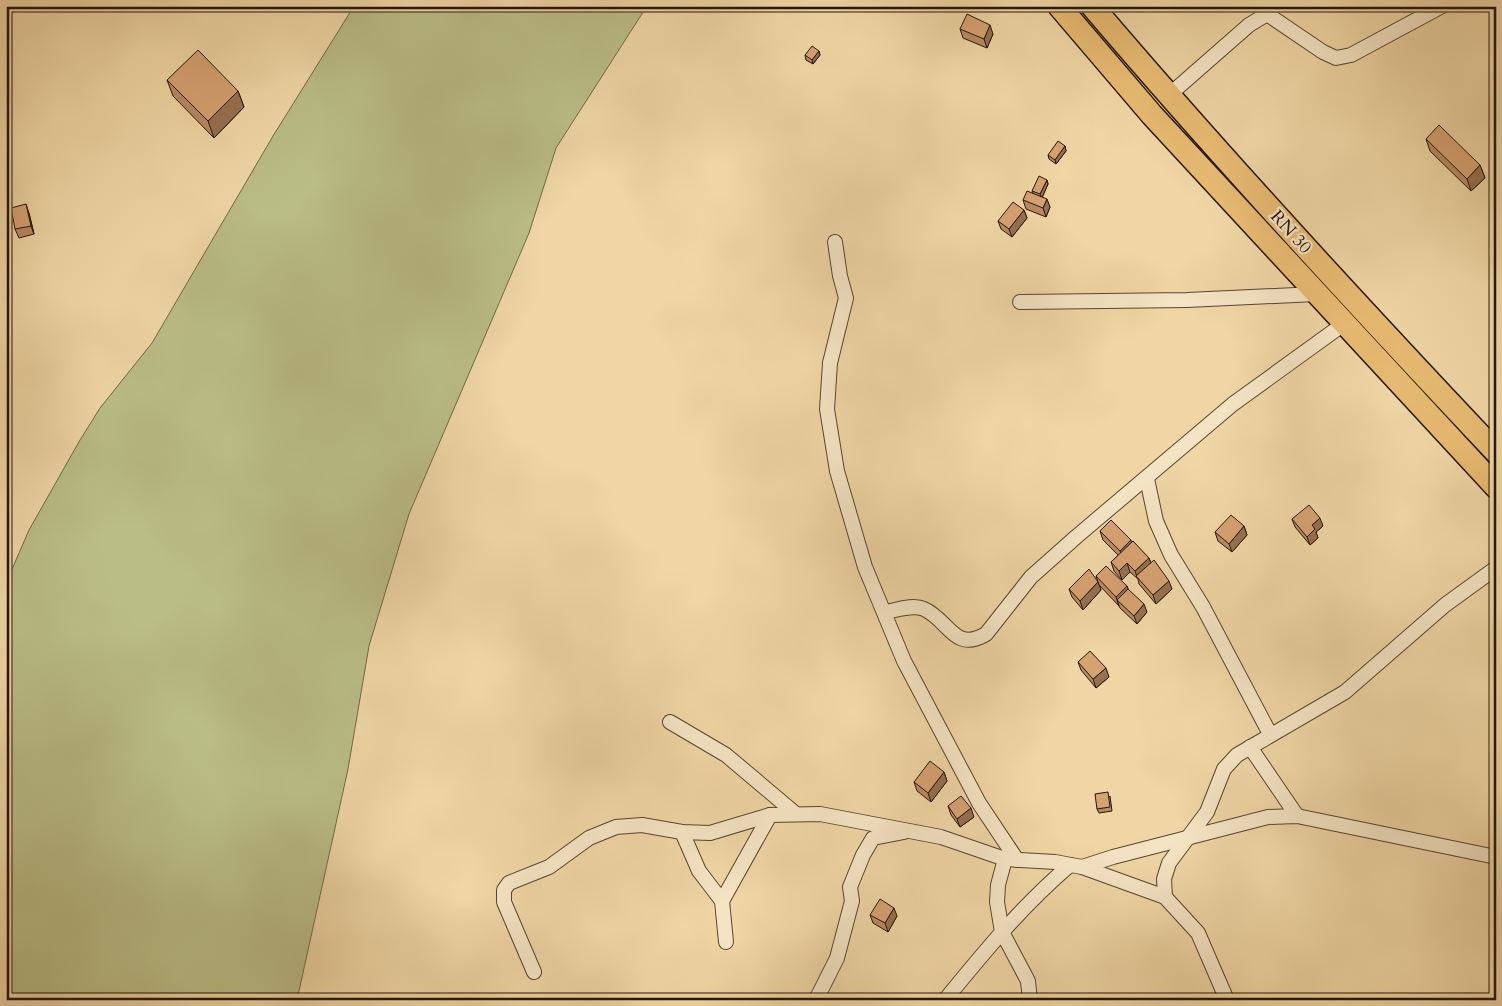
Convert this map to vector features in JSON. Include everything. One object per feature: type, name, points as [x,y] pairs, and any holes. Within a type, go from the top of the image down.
[{"type":"main road","name":"RN 30","points":[[1059,6],[1152,115],[1496,487]]},
{"type":"main road","name":"RN 30","points":[[1092,6],[1168,96],[1339,285],[1496,452]]},
{"type":"street","points":[[1168,96],[1248,26],[1270,10],[1323,52],[1336,58],[1351,55],[1442,6]]},
{"type":"street","points":[[835,242],[840,276],[846,298],[830,363],[827,409],[836,471],[865,567],[886,612],[904,661],[979,803],[1011,859]]},
{"type":"street","points":[[1020,302],[1187,300],[1316,294]]},
{"type":"street","points":[[886,612],[913,607],[924,609],[954,635],[965,640],[976,640],[986,634],[1032,577],[1076,537],[1147,479],[1233,404],[1345,323]]},
{"type":"street","points":[[1147,479],[1156,520],[1171,555],[1203,607],[1270,734]]},
{"type":"street","points":[[1165,897],[1164,879],[1169,863],[1207,812],[1224,769],[1237,755],[1270,734],[1345,692],[1445,605],[1496,568]]},
{"type":"street","points":[[670,722],[726,754],[796,814]]},
{"type":"street","points":[[1250,747],[1297,816]]},
{"type":"street","points":[[534,972],[504,902],[504,890],[508,883],[549,868],[589,838],[616,827],[642,825],[682,832],[710,833],[770,815],[820,814],[941,837],[1011,859],[1076,866],[1165,897],[1198,933],[1227,1000]]},
{"type":"street","points":[[722,901],[770,815]]},
{"type":"street","points":[[945,1000],[1002,932],[1043,888],[1076,866],[1113,856],[1268,817],[1297,816],[1496,857]]},
{"type":"street","points":[[862,821],[873,838]]},
{"type":"street","points":[[682,832],[699,871],[722,901],[726,942]]},
{"type":"street","points":[[816,1000],[837,958],[852,901],[850,887],[863,854],[873,838],[908,832]]},
{"type":"street","points":[[1011,859],[998,893],[1002,932],[1028,981],[1030,1000]]},
{"type":"green space","points":[[354,6],[647,6],[556,148],[529,233],[409,514],[369,646],[348,769],[297,1000],[6,1000],[6,583],[29,530],[80,440],[100,408],[152,343],[273,136]]},
{"type":"building","points":[[967,14],[990,25],[984,39],[960,29]]},
{"type":"building","points":[[812,46],[819,51],[812,60],[805,55]]},
{"type":"building","points":[[198,50],[238,91],[208,121],[167,80]]},
{"type":"building","points":[[1439,125],[1480,165],[1467,179],[1426,139]]},
{"type":"building","points":[[1058,141],[1065,146],[1055,160],[1048,155]]},
{"type":"building","points":[[1039,176],[1047,180],[1040,194],[1032,191]]},
{"type":"building","points":[[1027,191],[1047,199],[1043,208],[1023,200]]},
{"type":"building","points":[[1013,202],[1024,210],[1009,229],[998,221]]},
{"type":"building","points":[[26,204],[31,226],[15,229],[11,208]]},
{"type":"building","points":[[1309,505],[1320,518],[1312,525],[1315,529],[1307,537],[1292,519]]},
{"type":"building","points":[[1231,515],[1244,526],[1229,544],[1215,532]]},
{"type":"building","points":[[1111,520],[1131,540],[1120,551],[1100,531]]},
{"type":"building","points":[[1133,541],[1149,558],[1135,571],[1127,563],[1119,571],[1111,562]]},
{"type":"building","points":[[1154,560],[1169,581],[1153,595],[1136,576]]},
{"type":"building","points":[[1106,566],[1127,586],[1116,597],[1096,576]]},
{"type":"building","points":[[1089,569],[1098,582],[1080,601],[1069,589]]},
{"type":"building","points":[[1128,589],[1144,604],[1134,616],[1117,600]]},
{"type":"building","points":[[1090,651],[1106,668],[1093,679],[1078,662]]},
{"type":"building","points":[[930,761],[944,772],[928,793],[914,782]]},
{"type":"building","points":[[1108,792],[1110,807],[1097,809],[1095,794]]},
{"type":"building","points":[[961,796],[971,808],[957,819],[948,806]]},
{"type":"building","points":[[880,899],[894,908],[885,923],[870,915]]}]
